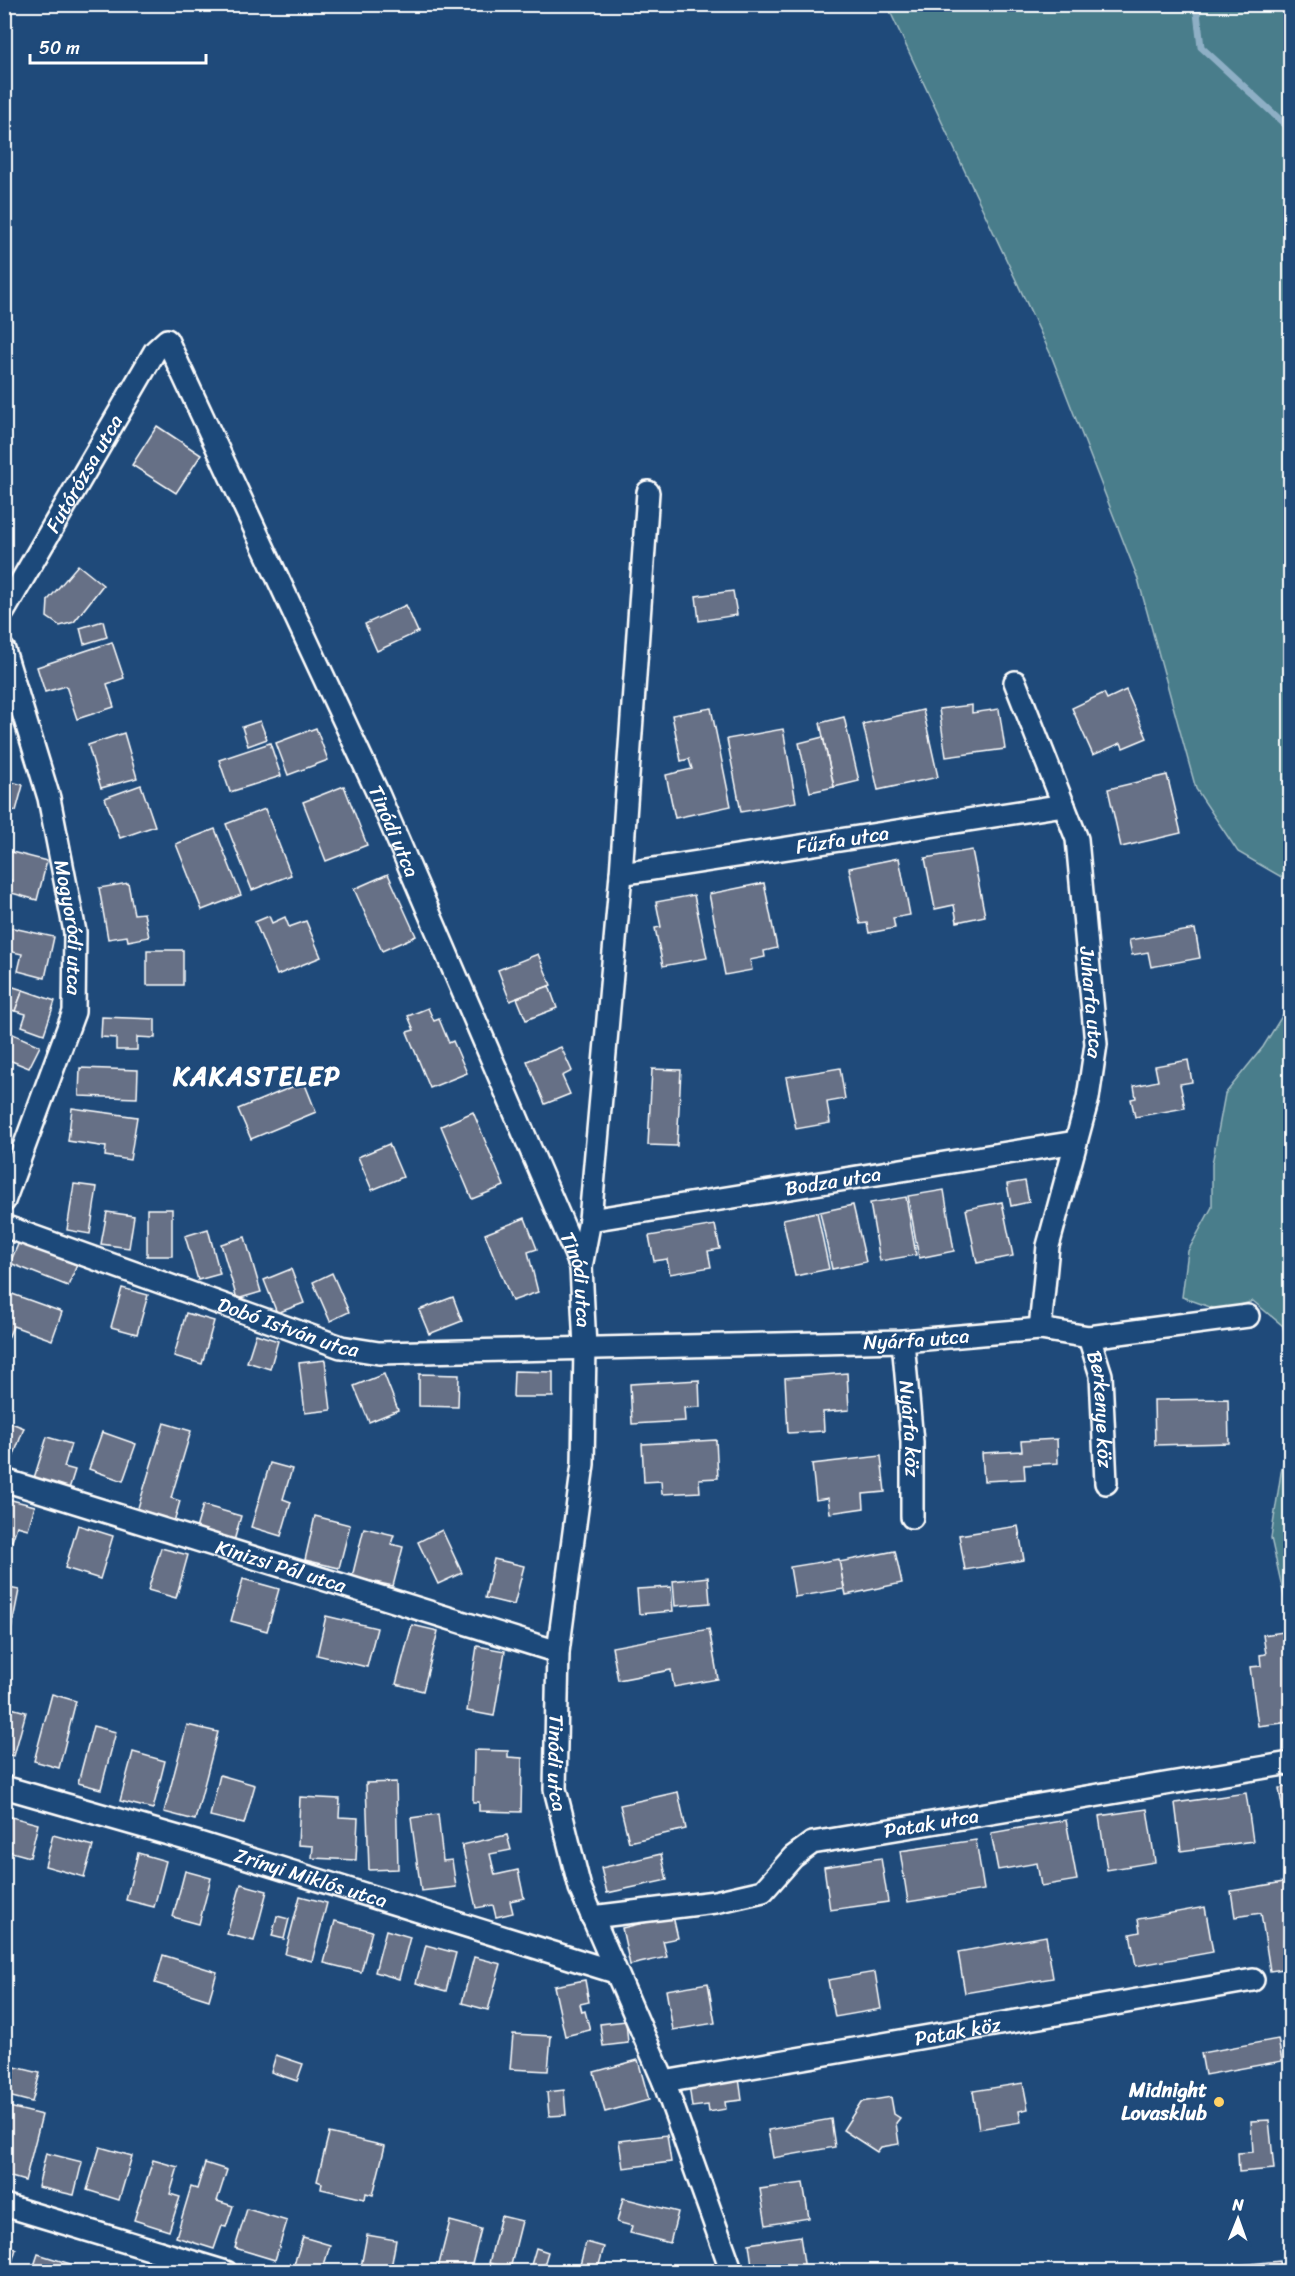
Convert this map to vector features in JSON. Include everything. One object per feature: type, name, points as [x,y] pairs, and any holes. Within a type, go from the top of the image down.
[{"type":"street","name":"Futórózsa utca","points":[[4,611],[155,351],[167,340]]},
{"type":"street","name":"Tinódi utca","points":[[167,340],[379,796],[581,1267],[585,1347],[584,1464],[558,1652],[555,1789],[580,1888],[664,2082],[732,2271]]},
{"type":"street","points":[[581,1267],[590,1220],[621,874],[648,492]]},
{"type":"street","name":"Mogyoródi utca","points":[[4,650],[49,798],[75,932],[74,1012],[4,1202]]},
{"type":"street","name":"Juharfa utca","points":[[1015,682],[1077,838],[1096,1044],[1088,1098],[1048,1246],[1040,1329]]},
{"type":"street","name":"Fűzfa utca","points":[[621,874],[1064,805]]},
{"type":"street","name":"Bodza utca","points":[[590,1220],[1076,1142]]},
{"type":"street","name":"Dobó István utca","points":[[4,1226],[341,1347],[379,1353],[585,1347]]},
{"type":"street","name":"Nyárfa utca","points":[[585,1347],[903,1341],[1040,1329],[1089,1337],[1248,1316]]},
{"type":"street","name":"Berkenye köz","points":[[1089,1337],[1101,1375],[1106,1483]]},
{"type":"street","name":"Nyárfa köz","points":[[903,1341],[912,1442],[912,1517]]},
{"type":"street","name":"Kinizsi Pál utca","points":[[4,1480],[558,1652]]},
{"type":"street","name":"Patak utca","points":[[592,1917],[715,1902],[763,1891],[793,1857],[812,1843],[1290,1763]]},
{"type":"street","name":"Zrínyi Miklós utca","points":[[4,1787],[218,1849],[615,1972]]},
{"type":"street","name":"Patak köz","points":[[664,2082],[1252,1980]]},
{"type":"street","points":[[4,2205],[226,2271]]},
{"type":"green space","points":[[887,5],[1290,5],[1290,882],[1238,852],[1196,789],[1138,579],[1051,355]]},
{"type":"green space","points":[[1290,1003],[1290,1359],[1283,1326],[1253,1301],[1221,1311],[1182,1297],[1188,1251],[1212,1207],[1212,1164],[1225,1094],[1263,1047]]},
{"type":"green space","points":[[1290,1433],[1290,1614],[1288,1614],[1271,1538]]},
{"type":"building","points":[[157,426],[201,455],[176,493],[132,465]]},
{"type":"building","points":[[78,565],[103,585],[74,622],[60,626],[47,617],[48,600]]},
{"type":"building","points":[[733,591],[737,615],[699,621],[696,596]]},
{"type":"building","points":[[406,605],[418,632],[377,651],[365,624]]},
{"type":"building","points":[[103,621],[107,637],[84,644],[80,628]]},
{"type":"building","points":[[112,642],[124,678],[107,684],[114,707],[77,719],[66,686],[45,692],[37,667]]},
{"type":"building","points":[[1126,690],[1147,738],[1123,748],[1121,743],[1093,755],[1072,708],[1104,693],[1107,699]]},
{"type":"building","points":[[972,705],[972,713],[999,709],[1005,749],[946,757],[939,709]]},
{"type":"building","points":[[711,708],[731,806],[675,818],[666,775],[692,769],[689,759],[681,761],[672,715]]},
{"type":"building","points":[[923,710],[938,777],[878,790],[863,724]]},
{"type":"building","points":[[844,717],[859,781],[834,787],[820,723]]},
{"type":"building","points":[[260,721],[267,739],[248,746],[242,727]]},
{"type":"building","points":[[316,728],[328,760],[288,775],[276,743]]},
{"type":"building","points":[[783,729],[796,802],[741,812],[727,739]]},
{"type":"building","points":[[124,733],[137,778],[101,788],[88,745]]},
{"type":"building","points":[[823,737],[834,787],[810,792],[799,743]]},
{"type":"building","points":[[270,743],[281,776],[230,792],[219,760]]},
{"type":"building","points":[[1167,775],[1181,833],[1121,847],[1108,789]]},
{"type":"building","points":[[4,780],[23,785],[16,811],[9,809],[6,819]]},
{"type":"building","points":[[141,785],[155,826],[120,838],[105,798]]},
{"type":"building","points":[[344,786],[367,845],[326,861],[303,802]]},
{"type":"building","points":[[265,809],[291,875],[252,890],[226,824]]},
{"type":"building","points":[[215,829],[241,895],[202,910],[176,844]]},
{"type":"building","points":[[4,850],[47,861],[37,900],[8,892],[11,880],[4,878]]},
{"type":"building","points":[[972,850],[985,916],[957,922],[954,905],[935,909],[925,858]]},
{"type":"building","points":[[899,858],[910,915],[893,918],[895,928],[869,933],[867,923],[860,924],[849,868]]},
{"type":"building","points":[[388,874],[416,936],[382,951],[354,889]]},
{"type":"building","points":[[128,883],[134,914],[144,913],[149,937],[128,941],[127,936],[108,939],[99,888]]},
{"type":"building","points":[[764,883],[777,948],[764,951],[765,957],[750,960],[752,970],[725,975],[709,894]]},
{"type":"building","points":[[694,895],[707,958],[663,966],[655,928],[661,927],[656,902]]},
{"type":"building","points":[[269,916],[272,923],[285,917],[289,927],[306,921],[321,957],[277,975],[255,922]]},
{"type":"building","points":[[4,926],[54,937],[45,978],[18,971],[22,954],[4,950]]},
{"type":"building","points":[[1195,929],[1200,958],[1151,967],[1148,952],[1132,955],[1129,940]]},
{"type":"building","points":[[147,950],[183,950],[183,985],[147,985]]},
{"type":"building","points":[[538,954],[551,985],[510,1001],[498,970]]},
{"type":"building","points":[[4,984],[23,990],[15,1011],[4,1008]]},
{"type":"building","points":[[549,986],[557,1008],[526,1020],[517,998]]},
{"type":"building","points":[[23,990],[55,1001],[44,1034],[22,1026],[26,1014],[15,1011]]},
{"type":"building","points":[[428,1008],[434,1021],[439,1019],[449,1043],[453,1041],[467,1073],[430,1088],[407,1032],[414,1030],[408,1016]]},
{"type":"building","points":[[102,1017],[155,1019],[155,1038],[137,1037],[137,1050],[116,1050],[116,1038],[101,1037]]},
{"type":"building","points":[[4,1030],[40,1046],[29,1068],[4,1058]]},
{"type":"building","points":[[561,1047],[572,1071],[562,1076],[570,1094],[545,1104],[527,1061]]},
{"type":"building","points":[[1188,1060],[1192,1082],[1180,1084],[1185,1108],[1135,1117],[1131,1099],[1136,1098],[1134,1086],[1158,1081],[1155,1066]]},
{"type":"building","points":[[80,1068],[138,1070],[137,1098],[79,1096]]},
{"type":"building","points":[[840,1068],[845,1099],[827,1102],[830,1123],[796,1129],[786,1077]]},
{"type":"building","points":[[652,1069],[681,1070],[677,1146],[648,1145]]},
{"type":"building","points":[[304,1082],[316,1112],[251,1139],[238,1109]]},
{"type":"building","points":[[72,1108],[137,1117],[130,1160],[105,1156],[106,1147],[68,1141]]},
{"type":"building","points":[[473,1112],[504,1186],[472,1199],[441,1126]]},
{"type":"building","points":[[389,1144],[403,1177],[372,1190],[358,1157]]},
{"type":"building","points":[[1025,1181],[1029,1202],[1011,1206],[1007,1184]]},
{"type":"building","points":[[74,1184],[97,1187],[90,1234],[67,1230]]},
{"type":"building","points":[[944,1190],[954,1251],[919,1258],[908,1196]]},
{"type":"building","points":[[906,1197],[916,1255],[880,1261],[870,1203]]},
{"type":"building","points":[[1002,1202],[1013,1256],[977,1263],[966,1209]]},
{"type":"building","points":[[853,1205],[866,1262],[832,1269],[820,1212]]},
{"type":"building","points":[[147,1209],[172,1209],[172,1256],[147,1256]]},
{"type":"building","points":[[107,1212],[134,1216],[129,1248],[101,1244]]},
{"type":"building","points":[[817,1212],[829,1269],[795,1276],[783,1219]]},
{"type":"building","points":[[525,1218],[537,1249],[528,1252],[538,1292],[512,1301],[485,1234]]},
{"type":"building","points":[[715,1225],[720,1249],[708,1251],[711,1267],[670,1274],[667,1259],[654,1261],[649,1236]]},
{"type":"building","points":[[208,1229],[220,1274],[198,1280],[185,1236]]},
{"type":"building","points":[[245,1237],[261,1292],[237,1299],[221,1244]]},
{"type":"building","points":[[19,1242],[77,1265],[68,1286],[10,1263]]},
{"type":"building","points":[[291,1269],[304,1303],[277,1313],[264,1280]]},
{"type":"building","points":[[332,1273],[349,1312],[330,1321],[313,1282]]},
{"type":"building","points":[[122,1288],[148,1295],[137,1334],[111,1327]]},
{"type":"building","points":[[4,1291],[62,1312],[52,1340],[13,1326],[4,1348]]},
{"type":"building","points":[[453,1297],[462,1321],[429,1334],[419,1310]]},
{"type":"building","points":[[186,1313],[214,1321],[202,1364],[174,1356]]},
{"type":"building","points":[[256,1334],[278,1341],[270,1369],[247,1362]]},
{"type":"building","points":[[325,1360],[331,1410],[305,1413],[299,1363]]},
{"type":"building","points":[[514,1371],[553,1372],[553,1397],[513,1397]]},
{"type":"building","points":[[847,1373],[849,1410],[823,1412],[824,1431],[788,1433],[785,1378]]},
{"type":"building","points":[[384,1374],[398,1410],[369,1422],[354,1386]]},
{"type":"building","points":[[419,1374],[459,1375],[458,1407],[419,1406]]},
{"type":"building","points":[[699,1380],[700,1407],[684,1408],[685,1421],[632,1424],[630,1384]]},
{"type":"building","points":[[1228,1399],[1229,1443],[1155,1445],[1154,1400]]},
{"type":"building","points":[[4,1420],[24,1428],[8,1471],[4,1470]]},
{"type":"building","points":[[164,1423],[191,1431],[171,1498],[180,1501],[174,1522],[137,1511]]},
{"type":"building","points":[[102,1432],[136,1444],[123,1481],[89,1469]]},
{"type":"building","points":[[47,1437],[71,1444],[64,1467],[75,1470],[69,1489],[34,1478]]},
{"type":"building","points":[[1057,1439],[1058,1463],[1024,1465],[1025,1479],[984,1481],[982,1453],[1022,1451],[1021,1441]]},
{"type":"building","points":[[716,1440],[718,1478],[699,1479],[700,1492],[662,1494],[661,1481],[644,1482],[642,1444]]},
{"type":"building","points":[[881,1456],[885,1492],[863,1494],[864,1508],[830,1513],[828,1498],[816,1500],[812,1464]]},
{"type":"building","points":[[270,1463],[292,1469],[283,1499],[291,1502],[281,1536],[251,1527]]},
{"type":"building","points":[[4,1498],[35,1506],[28,1529],[17,1526],[12,1541],[4,1539]]},
{"type":"building","points":[[203,1505],[241,1516],[234,1541],[196,1529]]},
{"type":"building","points":[[315,1516],[350,1525],[339,1568],[305,1560]]},
{"type":"building","points":[[78,1525],[113,1536],[100,1579],[65,1568]]},
{"type":"building","points":[[1018,1526],[1024,1560],[965,1570],[959,1535]]},
{"type":"building","points":[[364,1528],[394,1535],[391,1544],[403,1547],[393,1586],[352,1577]]},
{"type":"building","points":[[442,1530],[462,1573],[438,1584],[418,1542]]},
{"type":"building","points":[[161,1548],[188,1555],[176,1598],[148,1590]]},
{"type":"building","points":[[895,1551],[902,1583],[846,1595],[839,1562]]},
{"type":"building","points":[[494,1559],[524,1566],[514,1605],[485,1598]]},
{"type":"building","points":[[839,1559],[844,1589],[795,1597],[790,1567]]},
{"type":"building","points":[[708,1577],[710,1603],[675,1606],[673,1581]]},
{"type":"building","points":[[243,1579],[279,1589],[267,1631],[231,1621]]},
{"type":"building","points":[[4,1587],[19,1590],[10,1636],[4,1635]]},
{"type":"building","points":[[671,1587],[673,1611],[639,1614],[637,1589]]},
{"type":"building","points":[[326,1616],[377,1628],[367,1667],[317,1655]]},
{"type":"building","points":[[412,1625],[438,1631],[423,1691],[396,1684]]},
{"type":"building","points":[[709,1629],[718,1679],[674,1687],[671,1670],[618,1680],[612,1647]]},
{"type":"building","points":[[1290,1631],[1290,1722],[1258,1726],[1250,1667],[1261,1666],[1260,1655],[1266,1654],[1263,1635]]},
{"type":"building","points":[[477,1646],[505,1651],[494,1716],[467,1711]]},
{"type":"building","points":[[52,1694],[76,1701],[59,1768],[34,1761]]},
{"type":"building","points":[[4,1706],[26,1712],[14,1756],[4,1754]]},
{"type":"building","points":[[187,1725],[218,1732],[195,1820],[164,1812]]},
{"type":"building","points":[[93,1726],[116,1732],[101,1789],[78,1783]]},
{"type":"building","points":[[474,1750],[508,1751],[508,1757],[522,1758],[521,1812],[479,1811],[479,1802],[473,1802]]},
{"type":"building","points":[[133,1752],[165,1761],[153,1809],[120,1801]]},
{"type":"building","points":[[220,1775],[255,1785],[244,1824],[210,1816]]},
{"type":"building","points":[[396,1782],[398,1869],[369,1870],[366,1783]]},
{"type":"building","points":[[1290,1786],[1290,1829],[1286,1830],[1279,1788]]},
{"type":"building","points":[[678,1792],[686,1829],[629,1842],[620,1805]]},
{"type":"building","points":[[1246,1793],[1253,1841],[1181,1851],[1175,1803]]},
{"type":"building","points":[[300,1797],[340,1799],[339,1817],[358,1818],[356,1860],[312,1858],[313,1846],[298,1845]]},
{"type":"building","points":[[1147,1809],[1155,1862],[1107,1870],[1099,1816]]},
{"type":"building","points":[[438,1814],[443,1861],[452,1860],[456,1887],[421,1891],[411,1818]]},
{"type":"building","points":[[4,1815],[38,1824],[30,1857],[4,1850]]},
{"type":"building","points":[[1066,1820],[1077,1880],[1041,1886],[1037,1863],[998,1870],[991,1833]]},
{"type":"building","points":[[53,1835],[93,1846],[84,1877],[45,1866]]},
{"type":"building","points":[[507,1835],[511,1850],[490,1854],[495,1875],[518,1870],[524,1898],[510,1901],[513,1913],[496,1917],[493,1905],[476,1908],[462,1845]]},
{"type":"building","points":[[976,1840],[984,1890],[908,1902],[900,1851]]},
{"type":"building","points":[[138,1853],[166,1861],[154,1907],[126,1900]]},
{"type":"building","points":[[661,1854],[667,1880],[607,1893],[601,1868]]},
{"type":"building","points":[[881,1858],[888,1902],[830,1910],[824,1867]]},
{"type":"building","points":[[185,1871],[211,1878],[199,1924],[173,1917]]},
{"type":"building","points":[[1290,1881],[1290,1968],[1270,1971],[1261,1913],[1235,1917],[1231,1891]]},
{"type":"building","points":[[241,1884],[267,1891],[254,1941],[227,1934]]},
{"type":"building","points":[[300,1896],[327,1903],[312,1961],[285,1954]]},
{"type":"building","points":[[1205,1907],[1213,1952],[1136,1966],[1130,1934],[1140,1932],[1138,1919]]},
{"type":"building","points":[[277,1916],[289,1919],[284,1939],[272,1936]]},
{"type":"building","points":[[673,1916],[678,1938],[663,1941],[667,1957],[630,1965],[622,1928]]},
{"type":"building","points":[[335,1921],[372,1931],[361,1972],[324,1963]]},
{"type":"building","points":[[386,1930],[410,1937],[399,1979],[375,1972]]},
{"type":"building","points":[[1046,1936],[1053,1978],[965,1993],[958,1952]]},
{"type":"building","points":[[426,1945],[456,1953],[446,1991],[416,1983]]},
{"type":"building","points":[[163,1955],[217,1972],[209,2000],[155,1983]]},
{"type":"building","points":[[474,1957],[501,1964],[488,2010],[462,2003]]},
{"type":"building","points":[[875,1972],[881,2009],[835,2017],[828,1980]]},
{"type":"building","points":[[585,1980],[589,2002],[580,2004],[582,2012],[585,2011],[590,2030],[565,2036],[554,1986]]},
{"type":"building","points":[[708,1983],[715,2023],[673,2030],[666,1990]]},
{"type":"building","points":[[626,2021],[628,2043],[603,2046],[600,2024]]},
{"type":"building","points":[[513,2034],[551,2036],[548,2071],[510,2069]]},
{"type":"building","points":[[1278,2039],[1282,2061],[1205,2075],[1201,2053]]},
{"type":"building","points":[[276,2055],[303,2064],[297,2081],[271,2072]]},
{"type":"building","points":[[638,2060],[649,2100],[605,2112],[594,2072]]},
{"type":"building","points":[[15,2067],[40,2073],[32,2102],[8,2096]]},
{"type":"building","points":[[739,2078],[742,2100],[725,2102],[726,2109],[709,2112],[708,2105],[692,2107],[689,2085]]},
{"type":"building","points":[[1023,2083],[1028,2109],[1019,2111],[1021,2122],[979,2129],[973,2091]]},
{"type":"building","points":[[564,2090],[566,2115],[549,2116],[547,2092]]},
{"type":"building","points":[[891,2097],[894,2114],[900,2118],[896,2123],[899,2144],[881,2147],[877,2152],[843,2130],[861,2102]]},
{"type":"building","points":[[5,2106],[42,2115],[25,2181],[4,2175]]},
{"type":"building","points":[[831,2119],[835,2147],[773,2158],[768,2130]]},
{"type":"building","points":[[1269,2120],[1274,2169],[1239,2172],[1238,2153],[1253,2152],[1251,2121]]},
{"type":"building","points":[[329,2133],[385,2146],[373,2195],[366,2193],[365,2199],[321,2189],[322,2183],[317,2181]]},
{"type":"building","points":[[667,2135],[671,2162],[623,2168],[619,2141]]},
{"type":"building","points":[[100,2147],[132,2156],[119,2200],[87,2190]]},
{"type":"building","points":[[46,2153],[82,2162],[74,2195],[38,2187]]},
{"type":"building","points":[[153,2160],[178,2167],[170,2194],[180,2197],[169,2231],[134,2220]]},
{"type":"building","points":[[205,2163],[227,2170],[217,2201],[233,2206],[226,2227],[222,2226],[214,2249],[176,2237],[191,2187],[197,2189]]},
{"type":"building","points":[[803,2183],[809,2218],[766,2225],[760,2189]]},
{"type":"building","points":[[623,2198],[678,2212],[670,2243],[630,2233],[632,2226],[617,2222]]},
{"type":"building","points":[[247,2209],[287,2221],[275,2260],[235,2248]]},
{"type":"building","points":[[501,2216],[522,2221],[510,2269],[489,2263]]},
{"type":"building","points":[[450,2221],[481,2229],[470,2272],[437,2272]]},
{"type":"building","points":[[367,2235],[396,2240],[391,2268],[399,2272],[360,2272]]},
{"type":"building","points":[[800,2236],[805,2270],[753,2272],[749,2244]]},
{"type":"building","points":[[303,2237],[330,2245],[322,2272],[294,2264]]},
{"type":"building","points":[[586,2242],[604,2247],[597,2272],[579,2269]]},
{"type":"building","points":[[4,2245],[16,2249],[9,2272],[4,2272]]},
{"type":"building","points":[[536,2248],[548,2252],[542,2272],[529,2272]]},
{"type":"building","points":[[38,2254],[77,2266],[76,2272],[32,2272]]},
{"type":"building","points":[[1280,2261],[1281,2272],[1221,2272],[1221,2267]]},
{"type":"waterway","points":[[1196,4],[1201,47],[1290,129]]},
{"type":"place","name":"Midnight Lovasklub","points":[[1219,2102]]},
{"type":"district","name":"KAKASTELEP","points":[[257,1076]]}]
